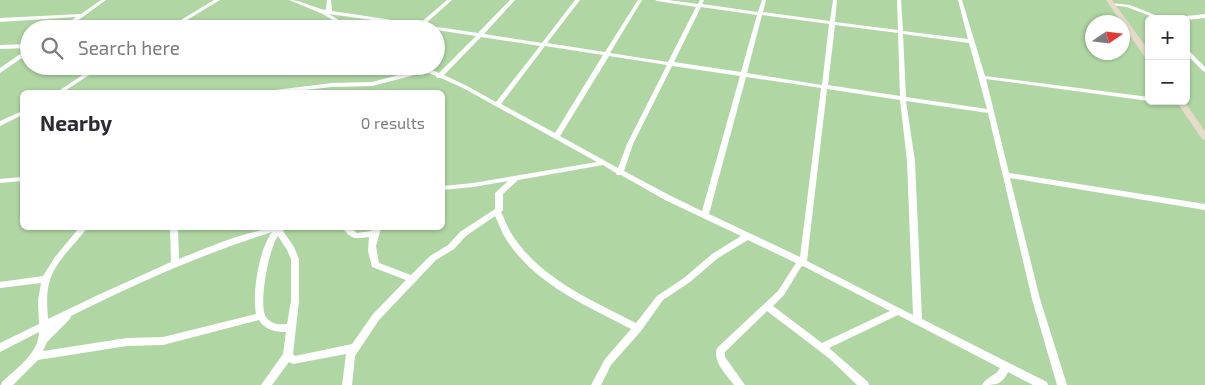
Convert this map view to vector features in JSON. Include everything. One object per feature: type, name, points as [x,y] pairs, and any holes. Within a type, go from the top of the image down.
[{"type":"main road","points":[[1110,2],[1145,51]]},
{"type":"main road","points":[[1182,105],[1205,137]]},
{"type":"street","points":[[75,20],[104,0]]},
{"type":"street","points":[[184,20],[218,0]]},
{"type":"street","points":[[291,0],[334,20]]},
{"type":"street","points":[[328,0],[329,11]]},
{"type":"street","points":[[426,20],[450,0]]},
{"type":"street","points":[[445,71],[513,0]]},
{"type":"street","points":[[498,105],[578,0]]},
{"type":"street","points":[[556,136],[640,0]]},
{"type":"street","points":[[657,0],[701,3],[832,23],[970,40]]},
{"type":"street","points":[[704,215],[764,0]]},
{"type":"street","points":[[803,263],[835,0]]},
{"type":"street","points":[[899,0],[903,99],[911,161],[918,322]]},
{"type":"street","points":[[960,0],[991,112],[1034,291],[1062,385]]},
{"type":"street","points":[[1110,2],[1152,15]]},
{"type":"street","points":[[620,173],[630,144],[672,64],[701,3]]},
{"type":"street","points":[[316,10],[388,20]]},
{"type":"street","points":[[0,20],[82,15]]},
{"type":"street","points":[[1190,18],[1205,16]]},
{"type":"street","points":[[445,30],[991,112]]},
{"type":"street","points":[[0,47],[20,46]]},
{"type":"street","points":[[1190,54],[1205,70]]},
{"type":"street","points":[[0,71],[20,57]]},
{"type":"street","points":[[63,90],[86,75]]},
{"type":"street","points":[[291,90],[332,85],[374,83],[399,75]]},
{"type":"street","points":[[435,75],[465,86],[620,173],[1044,385]]},
{"type":"street","points":[[982,77],[1145,98]]},
{"type":"street","points":[[353,90],[357,85]]},
{"type":"street","points":[[2,123],[20,113]]},
{"type":"street","points":[[2,123],[20,119]]},
{"type":"street","points":[[445,188],[603,162]]},
{"type":"street","points":[[1006,175],[1205,207]]},
{"type":"street","points":[[346,385],[349,358],[376,317],[433,258],[451,247],[463,234],[497,211],[500,208],[499,193],[517,177]]},
{"type":"street","points":[[0,181],[20,179]]},
{"type":"street","points":[[497,211],[509,237],[518,250],[546,279],[580,299],[638,328]]},
{"type":"street","points":[[44,339],[44,292],[46,280],[57,261],[81,230]]},
{"type":"street","points":[[174,230],[175,264]]},
{"type":"street","points":[[0,348],[72,311],[175,264],[231,242],[270,230]]},
{"type":"street","points":[[276,230],[265,260],[258,304],[260,316],[273,328],[292,328]]},
{"type":"street","points":[[266,385],[288,355],[295,301],[296,265],[291,249],[278,230]]},
{"type":"street","points":[[349,230],[355,236],[375,231],[372,248],[374,265],[412,278]]},
{"type":"street","points":[[596,385],[608,362],[638,328],[660,298],[687,280],[715,256],[748,236]]},
{"type":"street","points":[[740,385],[720,358],[720,351],[781,294],[798,265],[803,263]]},
{"type":"street","points":[[0,285],[46,280]]},
{"type":"street","points":[[768,307],[822,348],[864,385]]},
{"type":"street","points":[[6,385],[35,356],[44,339],[72,311]]},
{"type":"street","points":[[822,348],[896,312]]},
{"type":"street","points":[[35,356],[127,342],[163,341],[260,316]]},
{"type":"street","points":[[288,355],[293,360],[354,348]]},
{"type":"street","points":[[987,385],[1001,376],[1006,366]]}]
